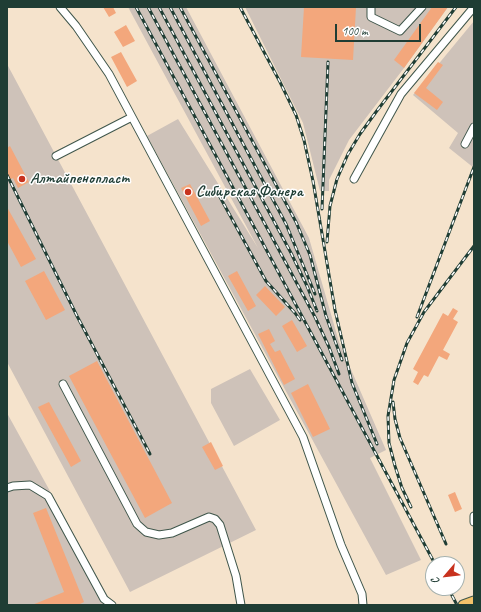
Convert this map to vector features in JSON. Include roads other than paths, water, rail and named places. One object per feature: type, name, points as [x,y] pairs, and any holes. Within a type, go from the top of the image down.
[{"type":"main road","points":[[463,605],[474,600]]},
{"type":"lane","points":[[60,7],[76,26],[109,74],[303,437],[341,545],[362,594],[363,605]]},
{"type":"lane","points":[[371,7],[371,17],[400,31],[422,7]]},
{"type":"lane","points":[[354,179],[401,94],[474,7]]},
{"type":"lane","points":[[56,156],[132,118]]},
{"type":"lane","points":[[465,144],[474,127]]},
{"type":"lane","points":[[63,384],[137,524],[146,532],[159,535],[172,533],[209,516],[215,519],[220,525],[236,576],[241,605]]},
{"type":"lane","points":[[7,488],[13,486],[30,485],[48,496],[104,599],[112,605]]},
{"type":"lane","points":[[474,516],[474,522]]},
{"type":"railway","points":[[136,7],[431,556]]},
{"type":"railway","points":[[148,7],[315,317],[329,347],[339,374]]},
{"type":"railway","points":[[159,7],[291,253],[317,311]]},
{"type":"railway","points":[[170,7],[286,224],[315,294]]},
{"type":"railway","points":[[180,7],[296,222],[310,255],[326,316],[342,360]]},
{"type":"railway","points":[[240,7],[296,115],[304,140],[313,181],[335,310],[352,383],[377,444]]},
{"type":"railway","points":[[327,242],[330,206],[337,179],[348,154],[376,112],[456,7]]},
{"type":"railway","points":[[322,209],[328,62]]},
{"type":"railway","points":[[417,317],[474,167]]},
{"type":"railway","points":[[7,175],[77,316],[150,454]]},
{"type":"railway","points":[[215,188],[266,281],[300,320]]},
{"type":"railway","points":[[411,507],[402,488],[389,443],[388,416],[394,380],[407,343],[424,312],[474,246]]},
{"type":"railway","points":[[393,402],[395,419],[400,438],[446,544]]},
{"type":"railway","points":[[452,596],[457,605]]},
{"type":"place","name":"Алтайпенопласт","points":[[22,179]]},
{"type":"place","name":"Сибирская Фанера","points":[[188,192]]}]
